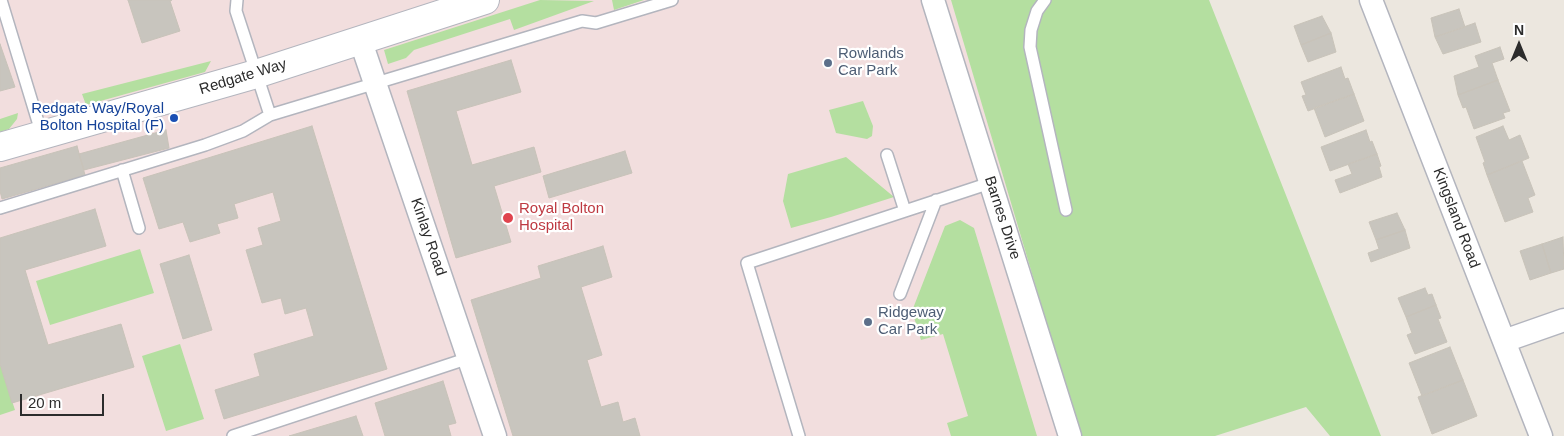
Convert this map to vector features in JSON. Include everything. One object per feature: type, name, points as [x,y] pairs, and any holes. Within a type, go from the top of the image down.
[{"type":"street","name":"Redgate Way","points":[[0,147],[256,74],[485,0]]},
{"type":"street","name":"Barnes Drive","points":[[932,0],[1070,436]]},
{"type":"street","name":"Kingsland Road","points":[[1371,0],[1541,436]]},
{"type":"street","name":"Kinlay Road","points":[[360,39],[495,436]]},
{"type":"street","points":[[1504,341],[1564,320]]},
{"type":"lane","points":[[1,0],[42,135]]},
{"type":"lane","points":[[237,0],[236,11],[270,115]]},
{"type":"lane","points":[[0,208],[235,134],[270,115],[375,82],[582,21],[596,23],[672,0]]},
{"type":"lane","points":[[1045,0],[1037,11],[1031,30],[1030,47],[1066,210]]},
{"type":"lane","points":[[887,154],[905,211]]},
{"type":"lane","points":[[122,170],[139,228]]},
{"type":"lane","points":[[799,436],[747,263],[990,183]]},
{"type":"lane","points":[[900,294],[936,200]]},
{"type":"lane","points":[[233,436],[261,432],[469,358]]},
{"type":"shaded area","name":"Royal Bolton Hospital","points":[[0,0],[951,0],[1080,436],[0,436]]},
{"type":"green space","points":[[540,0],[594,1],[514,30],[510,19],[414,50],[406,58],[388,64],[384,50]]},
{"type":"green space","points":[[612,0],[644,0],[614,10]]},
{"type":"green space","points":[[951,0],[1209,0],[1381,436],[1330,436],[1306,407],[1215,436],[1080,436]]},
{"type":"green space","points":[[211,61],[205,72],[86,105],[82,94]]},
{"type":"green space","points":[[863,101],[873,126],[872,136],[867,139],[836,133],[829,110]]},
{"type":"green space","points":[[18,113],[17,119],[9,129],[0,132],[0,119]]},
{"type":"green space","points":[[846,157],[894,197],[791,228],[783,201],[788,174]]},
{"type":"green space","points":[[960,220],[974,228],[1037,436],[951,436],[947,423],[968,416],[943,334],[921,340],[912,311],[945,226]]},
{"type":"green space","points":[[140,249],[154,293],[50,325],[36,281]]},
{"type":"green space","points":[[180,344],[204,419],[166,431],[142,356]]},
{"type":"green space","points":[[0,364],[15,410],[0,415]]},
{"type":"building","points":[[128,0],[172,0],[170,1],[180,31],[142,43]]},
{"type":"building","points":[[1459,9],[1465,27],[1435,37],[1431,18]]},
{"type":"building","points":[[1322,16],[1331,33],[1301,45],[1294,26]]},
{"type":"building","points":[[1475,23],[1481,42],[1443,54],[1435,37]]},
{"type":"building","points":[[1331,33],[1336,52],[1308,62],[1301,45]]},
{"type":"building","points":[[0,44],[15,87],[0,91]]},
{"type":"building","points":[[1500,47],[1504,59],[1492,63],[1498,80],[1458,95],[1454,76],[1479,67],[1475,56]]},
{"type":"building","points":[[511,60],[521,92],[456,111],[472,165],[534,147],[541,172],[494,186],[511,242],[456,258],[407,91]]},
{"type":"building","points":[[1341,67],[1345,79],[1348,78],[1354,94],[1308,111],[1302,96],[1306,95],[1301,82]]},
{"type":"building","points":[[1498,80],[1510,111],[1503,113],[1505,118],[1474,129],[1466,107],[1463,108],[1458,95]]},
{"type":"building","points":[[1354,94],[1364,121],[1325,137],[1314,108]]},
{"type":"building","points":[[312,126],[387,369],[224,419],[215,390],[260,376],[254,354],[314,336],[306,308],[285,314],[281,298],[262,303],[246,250],[263,245],[258,228],[281,221],[273,192],[234,204],[238,218],[217,224],[220,233],[190,242],[183,222],[159,229],[143,178]]},
{"type":"building","points":[[1503,126],[1509,140],[1520,135],[1529,158],[1487,175],[1483,163],[1485,162],[1476,137]]},
{"type":"building","points":[[166,130],[169,148],[84,170],[79,154]]},
{"type":"building","points":[[1366,130],[1377,154],[1330,171],[1321,147]]},
{"type":"building","points":[[77,146],[85,175],[2,199],[0,168]]},
{"type":"building","points":[[625,151],[632,173],[549,198],[543,176]]},
{"type":"building","points":[[1377,154],[1382,177],[1340,193],[1335,180],[1352,174],[1348,164]]},
{"type":"building","points":[[1522,161],[1535,195],[1528,198],[1533,212],[1505,222],[1487,175]]},
{"type":"building","points":[[95,209],[106,246],[25,270],[48,345],[121,324],[134,367],[12,403],[0,364],[0,238]]},
{"type":"building","points":[[1397,213],[1405,230],[1376,240],[1369,222]]},
{"type":"building","points":[[1405,230],[1410,248],[1371,262],[1368,253],[1379,249],[1376,240]]},
{"type":"building","points":[[1563,237],[1564,269],[1551,273],[1542,244]]},
{"type":"building","points":[[1542,244],[1551,273],[1530,280],[1520,251]]},
{"type":"building","points":[[603,246],[612,277],[581,287],[602,355],[587,360],[601,407],[618,402],[623,422],[635,418],[640,436],[513,436],[471,300],[541,278],[538,266]]},
{"type":"building","points":[[189,255],[212,330],[183,339],[160,264]]},
{"type":"building","points":[[1425,288],[1428,295],[1432,294],[1436,305],[1406,317],[1398,298]]},
{"type":"building","points":[[1436,305],[1441,318],[1438,319],[1447,342],[1415,354],[1407,335],[1412,333],[1406,317]]},
{"type":"building","points":[[1450,347],[1463,380],[1422,396],[1409,363]]},
{"type":"building","points":[[1463,380],[1477,416],[1432,434],[1418,397]]},
{"type":"building","points":[[443,381],[456,423],[448,425],[451,436],[385,436],[375,403]]},
{"type":"building","points":[[356,416],[363,436],[289,436]]},
{"type":"place","name":"Rowlands Car Park","points":[[828,63]]},
{"type":"place","name":"Redgate Way/Royal Bolton Hospital (F)","points":[[174,118]]},
{"type":"place","name":"Royal Bolton Hospital","points":[[508,218]]},
{"type":"place","name":"Ridgeway Car Park","points":[[868,322]]}]
